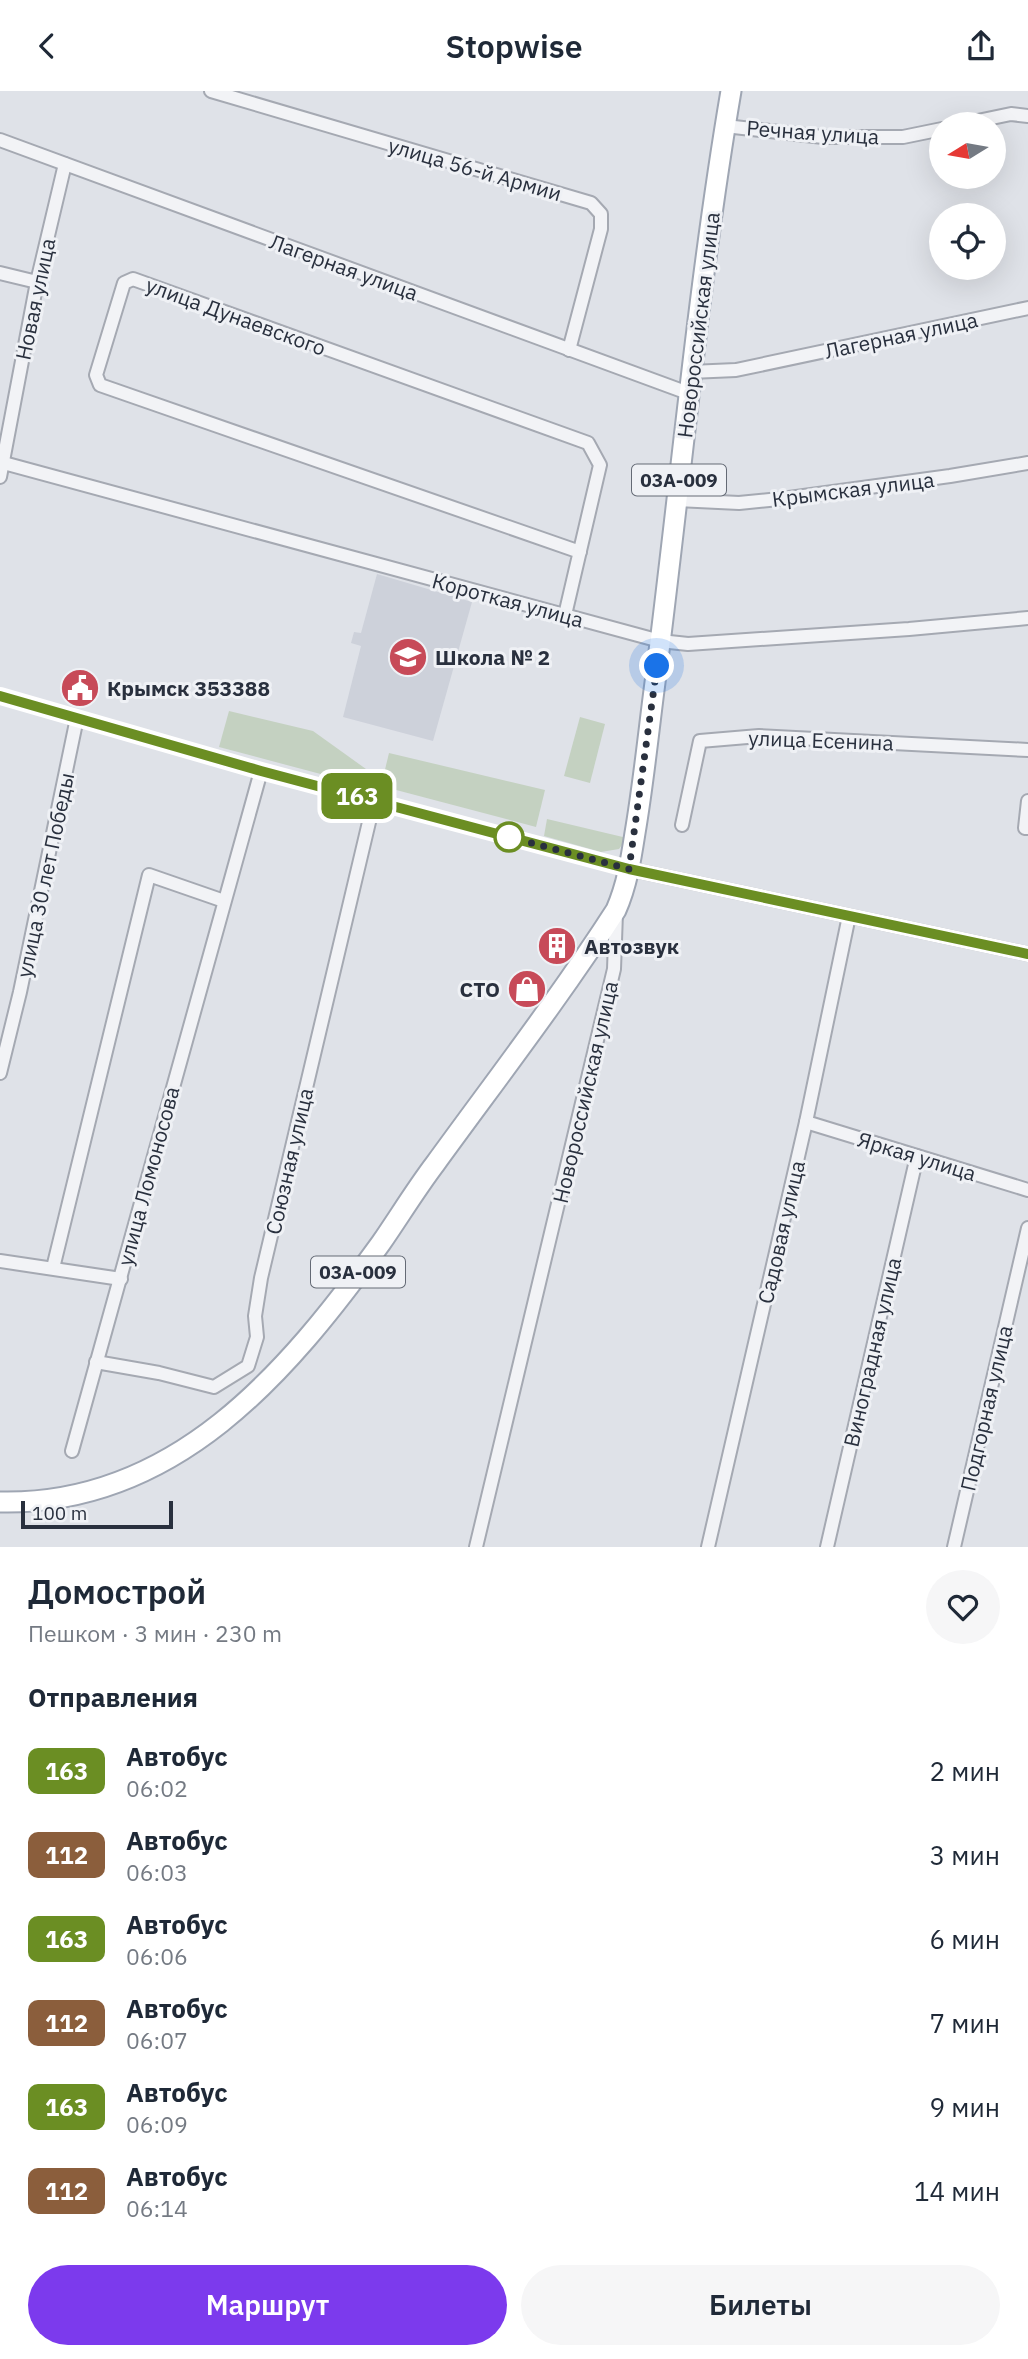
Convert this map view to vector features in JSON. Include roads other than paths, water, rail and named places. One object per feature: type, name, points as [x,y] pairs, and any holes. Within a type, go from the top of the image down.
[{"type":"main road","name":"Новороссийская улица","points":[[616,909],[623,895],[629,869],[660,641],[690,372],[731,91]]},
{"type":"main road","points":[[0,696],[261,771],[629,869]]},
{"type":"main road","name":"03А-009","points":[[0,1502],[55,1500],[94,1491],[147,1472],[186,1449],[228,1418],[271,1380],[380,1243],[616,909]]},
{"type":"street","name":"улица 56-й Армии","points":[[211,91],[591,203],[601,214],[601,229],[569,350]]},
{"type":"street","points":[[1006,115],[1028,116]]},
{"type":"street","name":"Речная улица","points":[[725,126],[823,137],[903,137],[929,132]]},
{"type":"street","name":"Лагерная улица","points":[[0,140],[688,393]]},
{"type":"street","name":"Новая улица","points":[[0,477],[37,282],[65,164]]},
{"type":"street","points":[[0,273],[37,282]]},
{"type":"street","name":"улица Дунаевского","points":[[133,279],[588,443],[600,465],[580,552],[100,386],[96,375],[124,283],[133,279]]},
{"type":"street","name":"Лагерная улица","points":[[690,372],[736,370],[1028,308]]},
{"type":"street","name":"Короткая улица","points":[[1,462],[660,641],[688,644],[1028,618]]},
{"type":"street","name":"Крымская улица","points":[[677,500],[739,503],[789,498],[1028,463]]},
{"type":"street","points":[[565,615],[580,552]]},
{"type":"street","name":"улица 30 лет Победы","points":[[0,1073],[20,992],[77,718]]},
{"type":"street","name":"улица Есенина","points":[[682,825],[700,741],[759,736],[1028,750]]},
{"type":"street","name":"улица Ломоносова","points":[[72,1451],[261,771]]},
{"type":"street","name":"Союзная улица","points":[[96,1362],[159,1373],[214,1387],[248,1366],[257,1337],[255,1316],[261,1278],[374,801]]},
{"type":"street","points":[[1028,801],[1025,828],[1028,828]]},
{"type":"street","points":[[629,869],[1028,954]]},
{"type":"street","points":[[53,1268],[149,875],[225,901]]},
{"type":"street","name":"Новороссийская улица","points":[[476,1547],[614,969],[616,909]]},
{"type":"street","name":"Садовая улица","points":[[708,1547],[806,1122],[849,916]]},
{"type":"street","name":"Яркая улица","points":[[806,1122],[1028,1190]]},
{"type":"street","name":"Виноградная улица","points":[[827,1547],[917,1156]]},
{"type":"street","name":"Подгорная улица","points":[[954,1547],[1028,1228]]},
{"type":"street","points":[[0,1261],[121,1279]]},
{"type":"place","name":"Школа № 2","points":[[408,657]]},
{"type":"place","name":"Крымск 353388","points":[[80,688]]},
{"type":"place","name":"Автозвук","points":[[557,946]]},
{"type":"place","name":"СТО","points":[[527,989]]}]
